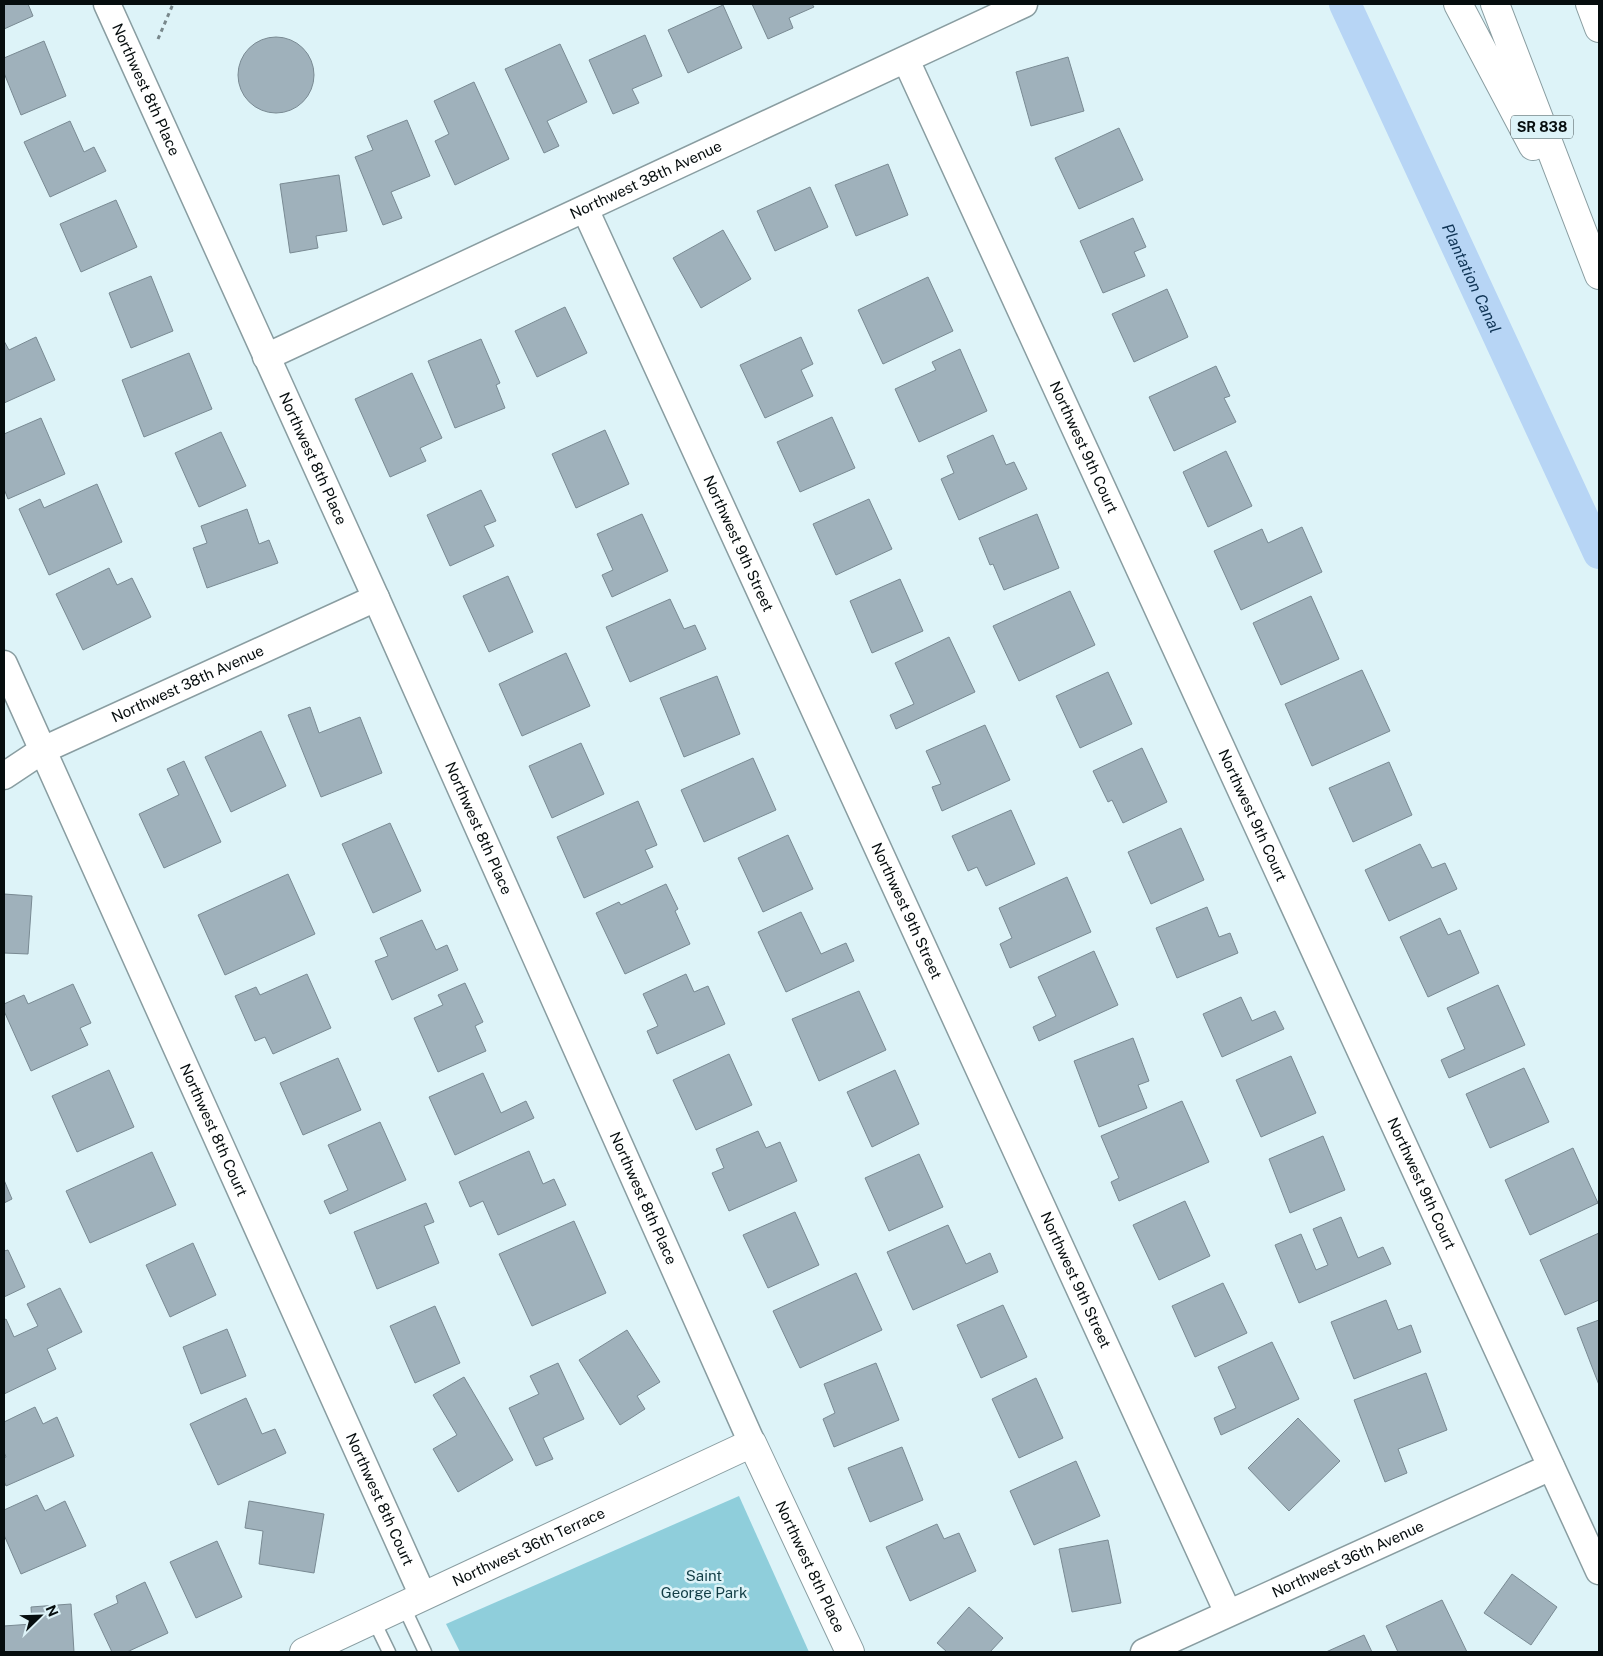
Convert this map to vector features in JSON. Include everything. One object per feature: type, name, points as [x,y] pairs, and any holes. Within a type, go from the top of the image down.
[{"type":"street","name":"Northwest 8th Place","points":[[107,4],[376,598],[752,1443],[850,1652]]},
{"type":"street","name":"Northwest 38th Avenue","points":[[266,357],[1024,4]]},
{"type":"street","points":[[1458,4],[1588,249]]},
{"type":"street","name":"SR 838","points":[[1495,4],[1599,275]]},
{"type":"street","points":[[1590,4],[1599,28]]},
{"type":"street","name":"Northwest 9th Court","points":[[906,60],[1599,1571]]},
{"type":"street","name":"Northwest 9th Street","points":[[585,209],[1228,1613]]},
{"type":"street","name":"Northwest 38th Avenue","points":[[4,776],[43,750],[376,598]]},
{"type":"street","name":"Northwest 8th Court","points":[[4,664],[413,1600]]},
{"type":"street","name":"Northwest 36th Terrace","points":[[304,1652],[752,1443]]},
{"type":"street","name":"Northwest 36th Avenue","points":[[1144,1652],[1551,1467]]},
{"type":"lane","points":[[413,1600],[425,1652]]},
{"type":"lane","points":[[373,1619],[389,1652]]},
{"type":"path","points":[[158,39],[172,4]]},
{"type":"green space","name":"Saint George Park","points":[[739,1496],[809,1652],[460,1652],[446,1624]]},
{"type":"building","points":[[4,4],[28,4],[33,16],[4,29]]},
{"type":"building","points":[[752,4],[812,4],[814,7],[789,18],[793,28],[768,39]]},
{"type":"building","points":[[723,5],[742,48],[688,73],[668,30]]},
{"type":"building","points":[[645,35],[662,76],[632,89],[639,103],[613,114],[589,60]]},
{"type":"building","points":[[276,37],[291,40],[303,48],[311,60],[314,75],[311,90],[303,102],[291,110],[276,113],[261,110],[249,102],[241,90],[238,75],[241,60],[249,48],[261,40]]},
{"type":"building","points":[[44,41],[66,96],[21,115],[4,73],[4,58]]},
{"type":"building","points":[[560,44],[587,102],[547,121],[559,146],[544,153],[505,69]]},
{"type":"building","points":[[1068,57],[1084,111],[1031,126],[1016,72]]},
{"type":"building","points":[[474,82],[509,159],[455,185],[435,141],[449,134],[434,101]]},
{"type":"building","points":[[407,120],[430,176],[391,192],[402,218],[383,225],[355,157],[373,150],[367,136]]},
{"type":"building","points":[[70,121],[84,152],[94,147],[106,171],[50,197],[24,142]]},
{"type":"building","points":[[1119,128],[1143,180],[1079,209],[1055,158]]},
{"type":"building","points":[[888,164],[908,215],[856,236],[835,185]]},
{"type":"building","points":[[339,175],[347,231],[316,236],[318,248],[290,253],[280,184]]},
{"type":"building","points":[[810,187],[828,227],[775,251],[757,211]]},
{"type":"building","points":[[116,200],[137,247],[81,272],[60,224]]},
{"type":"building","points":[[1133,218],[1146,247],[1134,252],[1145,276],[1103,293],[1080,241]]},
{"type":"building","points":[[723,230],[751,279],[701,308],[673,258]]},
{"type":"building","points":[[151,276],[173,331],[131,348],[109,293]]},
{"type":"building","points":[[928,277],[953,331],[883,364],[858,310]]},
{"type":"building","points":[[1167,289],[1188,337],[1134,362],[1112,314]]},
{"type":"building","points":[[565,307],[587,353],[537,377],[515,331]]},
{"type":"building","points":[[36,337],[55,380],[4,403],[4,341],[9,350]]},
{"type":"building","points":[[801,337],[813,364],[801,370],[813,396],[765,418],[740,365]]},
{"type":"building","points":[[481,339],[500,383],[496,385],[505,408],[455,428],[428,361]]},
{"type":"building","points":[[960,349],[987,411],[919,442],[895,389],[936,370],[932,362]]},
{"type":"building","points":[[189,353],[212,409],[144,437],[122,380]]},
{"type":"building","points":[[1216,366],[1230,396],[1224,398],[1236,422],[1174,451],[1149,397]]},
{"type":"building","points":[[412,373],[442,438],[420,448],[426,461],[390,477],[355,399]]},
{"type":"building","points":[[832,417],[855,468],[800,492],[777,442]]},
{"type":"building","points":[[41,418],[65,474],[8,499],[4,489],[4,434]]},
{"type":"building","points":[[605,430],[629,484],[576,508],[552,454]]},
{"type":"building","points":[[221,432],[246,486],[199,507],[175,453]]},
{"type":"building","points":[[993,435],[1006,465],[1014,462],[1027,489],[959,520],[941,479],[954,473],[947,456]]},
{"type":"building","points":[[1226,451],[1252,506],[1208,527],[1183,472]]},
{"type":"building","points":[[97,484],[122,542],[49,575],[19,509],[40,499],[44,508]]},
{"type":"building","points":[[481,490],[496,521],[484,526],[494,546],[450,566],[427,515]]},
{"type":"building","points":[[869,499],[892,549],[836,575],[813,524]]},
{"type":"building","points":[[247,509],[259,544],[269,540],[278,563],[207,588],[193,548],[207,543],[201,526]]},
{"type":"building","points":[[642,514],[668,571],[612,597],[602,575],[613,570],[597,534]]},
{"type":"building","points":[[1037,514],[1059,568],[1004,590],[993,564],[990,565],[979,538]]},
{"type":"building","points":[[1302,527],[1322,572],[1241,610],[1214,551],[1262,529],[1268,543]]},
{"type":"building","points":[[109,568],[117,585],[132,578],[151,617],[83,650],[56,594]]},
{"type":"building","points":[[508,576],[533,632],[489,652],[463,596]]},
{"type":"building","points":[[900,579],[923,631],[872,653],[850,601]]},
{"type":"building","points":[[1070,591],[1095,645],[1019,681],[993,626]]},
{"type":"building","points":[[1311,596],[1339,659],[1281,685],[1253,623]]},
{"type":"building","points":[[670,599],[684,629],[695,625],[706,649],[630,682],[606,627]]},
{"type":"building","points":[[949,637],[975,692],[896,729],[890,715],[914,704],[895,663]]},
{"type":"building","points":[[566,653],[590,706],[522,736],[499,684]]},
{"type":"building","points":[[1362,670],[1390,731],[1312,766],[1285,704]]},
{"type":"building","points":[[1108,672],[1132,724],[1080,748],[1056,696]]},
{"type":"building","points":[[717,676],[740,734],[684,757],[660,698]]},
{"type":"building","points":[[310,707],[319,733],[360,717],[382,773],[321,797],[288,715]]},
{"type":"building","points":[[985,725],[1010,780],[942,811],[932,787],[941,784],[926,751]]},
{"type":"building","points":[[261,731],[286,786],[231,812],[205,757]]},
{"type":"building","points":[[581,743],[604,794],[552,818],[529,766]]},
{"type":"building","points":[[1142,748],[1167,802],[1123,823],[1112,800],[1108,802],[1093,771]]},
{"type":"building","points":[[753,758],[776,810],[704,842],[681,790]]},
{"type":"building","points":[[184,761],[221,842],[164,868],[139,814],[179,795],[167,769]]},
{"type":"building","points":[[1389,762],[1412,815],[1353,842],[1329,788]]},
{"type":"building","points":[[638,801],[657,845],[645,850],[653,867],[584,898],[557,837]]},
{"type":"building","points":[[1011,810],[1035,864],[986,886],[977,867],[968,871],[952,836]]},
{"type":"building","points":[[390,823],[421,891],[373,913],[342,844]]},
{"type":"building","points":[[1181,828],[1204,880],[1151,904],[1128,852]]},
{"type":"building","points":[[788,835],[813,889],[763,912],[738,858]]},
{"type":"building","points":[[1420,844],[1432,868],[1445,863],[1457,889],[1389,921],[1365,870]]},
{"type":"building","points":[[288,874],[315,934],[225,975],[198,915]]},
{"type":"building","points":[[1067,877],[1091,932],[1010,968],[1000,944],[1012,938],[999,908]]},
{"type":"building","points":[[666,884],[678,909],[675,911],[690,944],[625,974],[596,913],[619,902],[621,905]]},
{"type":"building","points":[[4,894],[32,896],[28,954],[4,953]]},
{"type":"building","points":[[1207,907],[1219,937],[1230,933],[1238,953],[1177,978],[1156,928]]},
{"type":"building","points":[[801,912],[821,954],[846,943],[854,961],[786,992],[758,932]]},
{"type":"building","points":[[1440,918],[1448,935],[1460,930],[1479,973],[1428,997],[1400,937]]},
{"type":"building","points":[[422,920],[436,950],[447,945],[458,970],[392,1000],[375,961],[388,956],[380,938]]},
{"type":"building","points":[[1094,951],[1118,1005],[1039,1041],[1033,1027],[1056,1016],[1038,977]]},
{"type":"building","points":[[307,974],[331,1028],[273,1054],[265,1037],[255,1041],[235,996],[256,987],[260,995]]},
{"type":"building","points":[[686,974],[694,992],[708,986],[725,1024],[657,1054],[647,1031],[658,1026],[643,994]]},
{"type":"building","points":[[465,983],[483,1022],[475,1026],[486,1051],[438,1072],[414,1018],[443,1005],[438,995]]},
{"type":"building","points":[[73,984],[91,1023],[80,1028],[88,1045],[31,1071],[4,1011],[4,1004],[24,995],[28,1004]]},
{"type":"building","points":[[1498,985],[1525,1045],[1449,1078],[1441,1060],[1465,1049],[1447,1008]]},
{"type":"building","points":[[859,991],[886,1050],[819,1081],[792,1019]]},
{"type":"building","points":[[1241,997],[1252,1021],[1275,1011],[1284,1029],[1222,1057],[1203,1014]]},
{"type":"building","points":[[1133,1038],[1149,1081],[1138,1085],[1147,1108],[1099,1127],[1074,1061]]},
{"type":"building","points":[[729,1054],[752,1105],[696,1130],[673,1080]]},
{"type":"building","points":[[1291,1056],[1316,1113],[1261,1137],[1236,1080]]},
{"type":"building","points":[[338,1058],[361,1110],[303,1135],[280,1083]]},
{"type":"building","points":[[1524,1068],[1549,1122],[1490,1148],[1466,1094]]},
{"type":"building","points":[[109,1070],[134,1127],[77,1152],[52,1096]]},
{"type":"building","points":[[895,1070],[919,1124],[872,1147],[847,1092]]},
{"type":"building","points":[[483,1073],[501,1113],[526,1101],[534,1118],[455,1155],[429,1097]]},
{"type":"building","points":[[1182,1101],[1209,1162],[1119,1201],[1111,1182],[1119,1178],[1101,1136]]},
{"type":"building","points":[[380,1122],[406,1180],[330,1214],[324,1201],[348,1190],[328,1145]]},
{"type":"building","points":[[758,1131],[766,1148],[780,1142],[797,1181],[729,1211],[712,1173],[724,1168],[716,1149]]},
{"type":"building","points":[[1323,1136],[1345,1190],[1290,1213],[1269,1159]]},
{"type":"building","points":[[1573,1148],[1598,1203],[1530,1235],[1505,1180]]},
{"type":"building","points":[[529,1151],[543,1184],[554,1179],[566,1205],[498,1235],[483,1201],[470,1207],[459,1182]]},
{"type":"building","points":[[152,1152],[176,1205],[90,1243],[66,1191]]},
{"type":"building","points":[[919,1154],[943,1207],[889,1231],[865,1178]]},
{"type":"building","points":[[4,1180],[12,1199],[4,1203]]},
{"type":"building","points":[[1185,1201],[1210,1256],[1159,1280],[1133,1225]]},
{"type":"building","points":[[426,1203],[434,1222],[424,1226],[439,1263],[377,1289],[354,1232]]},
{"type":"building","points":[[795,1212],[819,1265],[768,1288],[743,1235]]},
{"type":"building","points":[[1341,1217],[1358,1258],[1383,1247],[1391,1264],[1299,1303],[1275,1245],[1301,1234],[1316,1270],[1328,1265],[1313,1229]]},
{"type":"building","points":[[574,1221],[606,1293],[532,1326],[499,1254]]},
{"type":"building","points":[[948,1225],[966,1264],[990,1253],[998,1272],[913,1310],[887,1252]]},
{"type":"building","points":[[1599,1233],[1599,1300],[1565,1315],[1540,1260]]},
{"type":"building","points":[[193,1243],[216,1295],[170,1317],[146,1265]]},
{"type":"building","points":[[8,1250],[25,1287],[4,1297],[4,1251]]},
{"type":"building","points":[[856,1273],[882,1330],[800,1368],[773,1311]]},
{"type":"building","points":[[1223,1283],[1247,1333],[1195,1357],[1172,1306]]},
{"type":"building","points":[[60,1288],[82,1332],[47,1349],[56,1369],[4,1394],[4,1320],[6,1319],[14,1337],[38,1326],[27,1304]]},
{"type":"building","points":[[1386,1300],[1398,1330],[1411,1325],[1421,1352],[1354,1379],[1331,1322]]},
{"type":"building","points":[[1003,1305],[1027,1357],[981,1378],[957,1325]]},
{"type":"building","points":[[435,1306],[460,1363],[415,1383],[390,1326]]},
{"type":"building","points":[[1599,1320],[1599,1385],[1577,1328]]},
{"type":"building","points":[[227,1329],[246,1376],[201,1394],[183,1347]]},
{"type":"building","points":[[627,1330],[660,1382],[637,1396],[645,1409],[620,1425],[579,1360]]},
{"type":"building","points":[[1272,1342],[1299,1399],[1221,1435],[1214,1418],[1236,1408],[1218,1367]]},
{"type":"building","points":[[558,1363],[584,1419],[543,1438],[553,1459],[536,1466],[509,1408],[539,1394],[530,1376]]},
{"type":"building","points":[[876,1363],[899,1420],[834,1447],[823,1419],[835,1413],[824,1384]]},
{"type":"building","points":[[1426,1373],[1447,1430],[1398,1449],[1407,1473],[1385,1482],[1354,1400]]},
{"type":"building","points":[[464,1377],[513,1460],[458,1492],[433,1449],[457,1435],[433,1395]]},
{"type":"building","points":[[1036,1378],[1063,1438],[1019,1458],[992,1399]]},
{"type":"building","points":[[246,1398],[262,1434],[275,1429],[286,1453],[218,1485],[190,1424]]},
{"type":"building","points":[[35,1407],[43,1424],[57,1417],[74,1456],[6,1486],[4,1481],[4,1458],[6,1457],[4,1452],[4,1422]]},
{"type":"building","points":[[1298,1418],[1340,1461],[1289,1511],[1248,1468]]},
{"type":"building","points":[[902,1447],[923,1500],[870,1522],[848,1468]]},
{"type":"building","points":[[1076,1461],[1100,1516],[1034,1545],[1010,1491]]},
{"type":"building","points":[[37,1495],[45,1511],[65,1501],[86,1546],[21,1574],[4,1535],[4,1510]]},
{"type":"building","points":[[249,1501],[324,1514],[314,1573],[259,1564],[263,1531],[245,1528]]},
{"type":"building","points":[[937,1524],[944,1539],[959,1533],[976,1571],[910,1601],[886,1547]]},
{"type":"building","points":[[1108,1540],[1121,1603],[1072,1612],[1059,1549]]},
{"type":"building","points":[[217,1541],[242,1597],[196,1618],[170,1562]]},
{"type":"building","points":[[1512,1574],[1557,1607],[1531,1645],[1484,1613]]},
{"type":"building","points":[[145,1582],[168,1633],[127,1652],[112,1652],[94,1614],[118,1603],[116,1596]]},
{"type":"building","points":[[1442,1600],[1467,1652],[1398,1652],[1386,1626]]},
{"type":"building","points":[[71,1604],[74,1652],[4,1652],[4,1626],[32,1624],[31,1607]]},
{"type":"building","points":[[969,1607],[1003,1638],[990,1652],[947,1652],[937,1643]]},
{"type":"building","points":[[1364,1635],[1372,1652],[1326,1652]]},
{"type":"waterway","name":"Plantation Canal","points":[[1345,4],[1599,553]]}]
